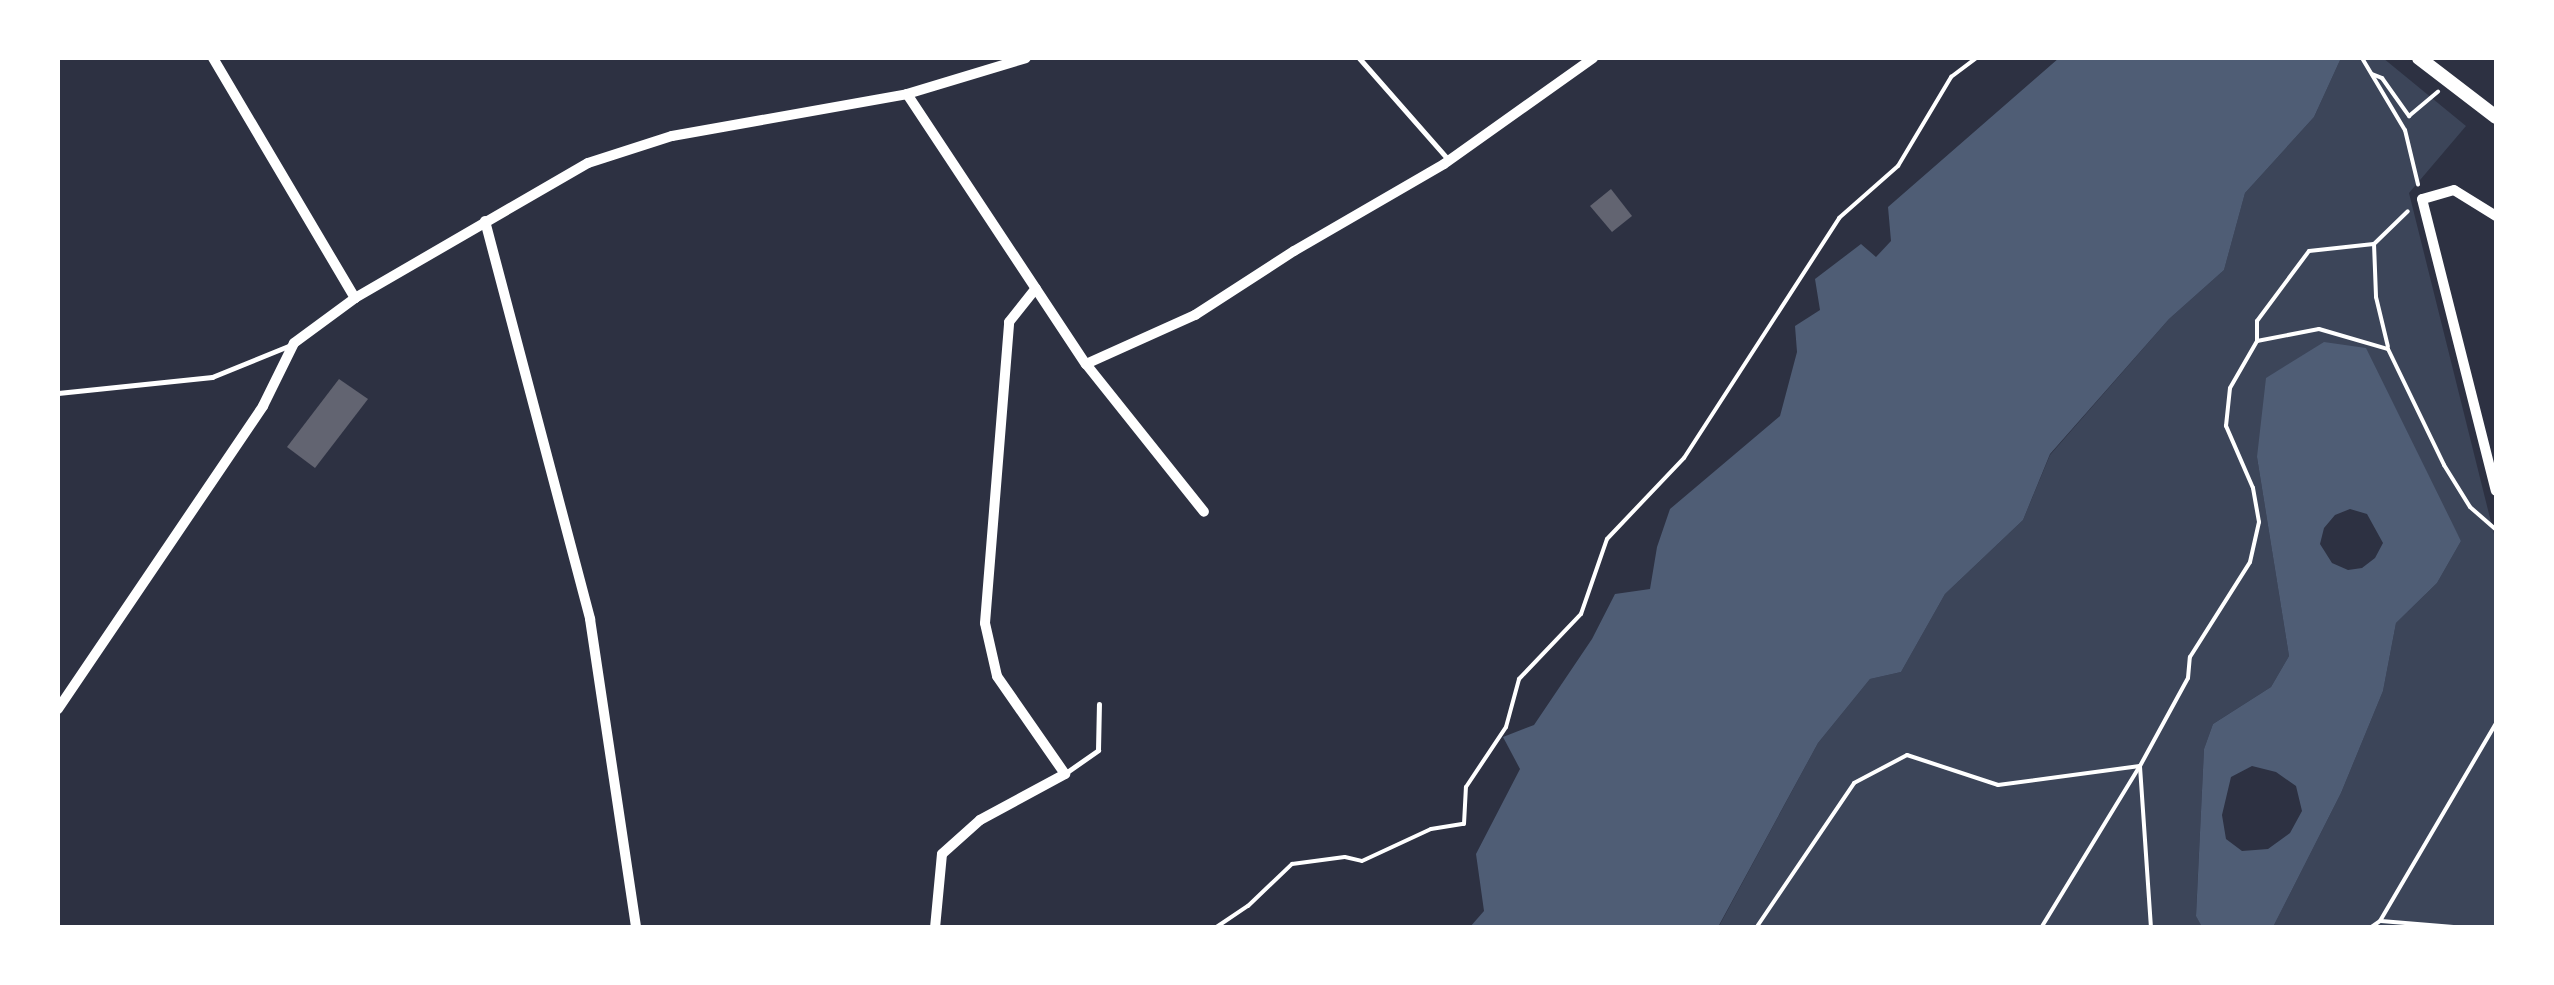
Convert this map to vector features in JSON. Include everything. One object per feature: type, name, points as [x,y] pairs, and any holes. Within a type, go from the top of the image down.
[{"type":"main road","points":[[2419,58],[2496,117]]},
{"type":"street","points":[[213,58],[355,298]]},
{"type":"street","points":[[58,709],[264,406],[294,344],[355,298],[588,162],[672,136],[907,94],[1026,58]]},
{"type":"street","points":[[1086,364],[1195,315],[1294,251],[1449,161],[1594,58]]},
{"type":"street","points":[[907,94],[1086,364],[1204,512]]},
{"type":"street","points":[[2496,216],[2454,190],[2422,199],[2496,491]]},
{"type":"street","points":[[485,220],[590,619],[636,928]]},
{"type":"street","points":[[935,928],[942,854],[980,820],[1065,774],[997,676],[985,624],[1009,322],[1036,288]]},
{"type":"lane","points":[[1360,58],[1449,161]]},
{"type":"lane","points":[[58,393],[212,376],[294,344]]},
{"type":"lane","points":[[1065,774],[1098,750],[1099,704]]},
{"type":"path","points":[[1215,928],[1248,906],[1292,864],[1345,857],[1362,861],[1432,829],[1464,824],[1466,787],[1506,726],[1519,679],[1582,614],[1608,539],[1684,458],[1839,218],[1898,166],[1950,78],[1976,58]]},
{"type":"path","points":[[2041,928],[2140,766],[2188,678],[2190,657],[2250,562],[2259,522],[2254,488],[2226,426],[2230,388],[2257,341],[2257,321],[2309,251],[2374,244],[2422,199],[2405,130],[2386,92],[2368,72],[2362,58]]},
{"type":"path","points":[[2368,72],[2382,78],[2409,116],[2434,96]]},
{"type":"path","points":[[2374,244],[2376,297],[2388,349],[2444,464],[2470,507],[2496,530]]},
{"type":"path","points":[[2257,341],[2319,329],[2388,349]]},
{"type":"path","points":[[2370,928],[2380,921],[2496,723]]},
{"type":"path","points":[[1756,928],[1854,783],[1907,755],[1998,785],[2140,766]]},
{"type":"path","points":[[2140,766],[2151,928]]},
{"type":"path","points":[[2380,921],[2466,928]]},
{"type":"shaded area","points":[[2059,58],[2341,58],[2314,117],[2245,193],[2224,270],[2169,319],[2050,454],[2023,520],[1945,594],[1901,672],[1870,679],[1818,743],[1718,927],[1470,927],[1484,911],[1476,854],[1520,769],[1503,737],[1534,725],[1592,639],[1615,594],[1650,589],[1657,547],[1670,509],[1780,416],[1797,352],[1795,326],[1820,310],[1815,279],[1861,244],[1876,257],[1891,241],[1888,207]]},
{"type":"shaded area","points":[[2341,58],[2383,58],[2466,126],[2409,193],[2496,542],[2496,927],[2273,927],[2341,793],[2383,691],[2396,623],[2437,583],[2461,541],[2418,462],[2257,457],[2289,656],[2271,687],[2213,724],[2204,749],[2196,915],[2202,927],[1718,928],[1818,743],[1870,679],[1901,672],[1945,594],[2023,520],[2050,455],[2169,319],[2224,270],[2245,193],[2314,117]]},
{"type":"shaded area","points":[[2324,342],[2366,348],[2461,541],[2437,583],[2396,623],[2383,691],[2341,793],[2273,927],[2202,927],[2196,916],[2204,749],[2213,724],[2271,687],[2289,656],[2257,457],[2266,378]],"holes":[[[2350,509],[2367,514],[2383,543],[2375,558],[2362,568],[2348,570],[2332,563],[2320,544],[2324,528],[2335,515]],[[2252,766],[2276,772],[2296,786],[2302,811],[2290,833],[2268,849],[2242,851],[2226,839],[2222,815],[2231,777]]]},
{"type":"building","points":[[1611,189],[1632,216],[1612,232],[1590,206]]},
{"type":"building","points":[[339,379],[368,399],[315,468],[287,447]]}]
